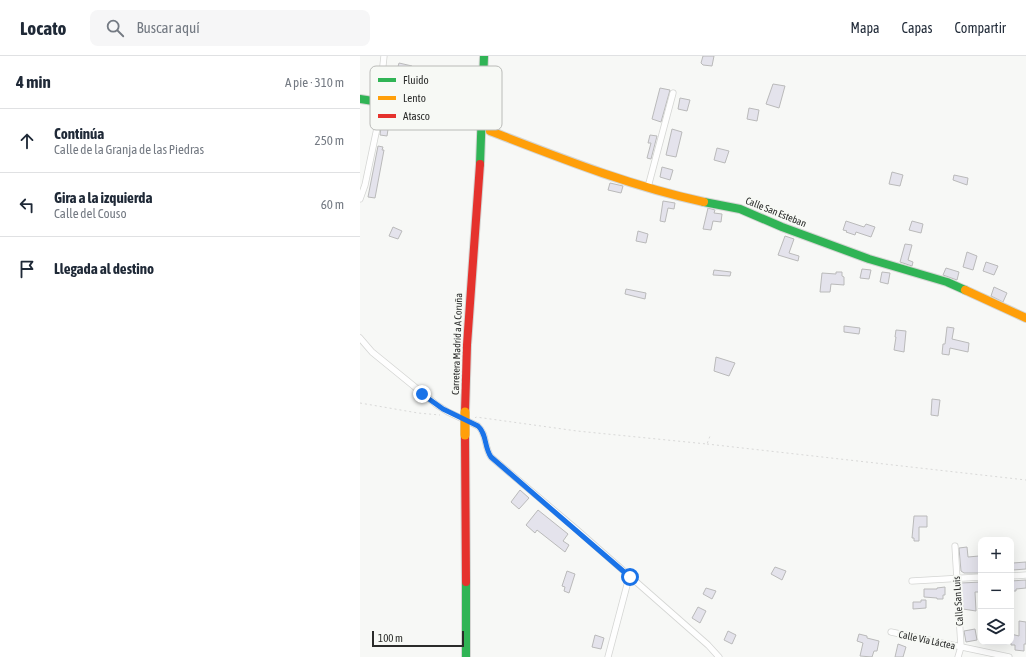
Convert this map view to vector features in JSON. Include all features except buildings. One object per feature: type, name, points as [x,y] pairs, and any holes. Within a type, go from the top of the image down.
[{"type":"main road","name":"Carretera Madrid a A Coruña","points":[[484,56],[484,66]]},
{"type":"main road","points":[[360,99],[370,101]]},
{"type":"main road","name":"Carretera Madrid a A Coruña","points":[[466,657],[465,435],[467,345],[482,130]]},
{"type":"main road","name":"Calle San Esteban","points":[[490,131],[590,169],[673,195],[740,209],[782,227],[869,259],[947,282],[1026,318]]},
{"type":"street","points":[[383,66],[384,56]]},
{"type":"street","points":[[648,187],[673,93]]},
{"type":"street","points":[[360,199],[365,185],[377,130]]},
{"type":"street","points":[[360,338],[372,352],[437,405],[482,429],[485,436],[487,450],[491,457],[708,645],[719,657]]},
{"type":"street","name":"Calle San Luis","points":[[955,546],[961,647],[958,657]]},
{"type":"street","points":[[1014,576],[1026,575]]},
{"type":"street","points":[[608,657],[630,577]]},
{"type":"street","points":[[912,581],[978,577]]},
{"type":"street","name":"Calle Vía Láctea","points":[[891,632],[1009,657]]},
{"type":"path","points":[[360,403],[418,413],[441,415]]},
{"type":"path","points":[[473,423],[476,416],[493,420],[577,431],[1026,480]]},
{"type":"path","points":[[707,444],[710,436]]},
{"type":"traffic: fast","points":[[484,56],[484,66]]},
{"type":"traffic: fast","points":[[360,99],[370,101]]},
{"type":"traffic: fast","points":[[480,164],[481,130]]},
{"type":"traffic: fast","points":[[704,202],[740,209],[782,227],[869,259],[947,282],[965,290]]},
{"type":"traffic: fast","points":[[466,582],[466,657]]},
{"type":"traffic: slow","points":[[490,131],[622,180],[704,202]]},
{"type":"traffic: slow","points":[[965,290],[1026,318]]},
{"type":"traffic: slow","points":[[465,412],[465,435]]},
{"type":"traffic: jam","points":[[465,412],[467,345],[480,164]]},
{"type":"traffic: jam","points":[[465,435],[466,582]]},
{"type":"route","points":[[422,394],[443,409],[474,423],[482,429],[485,436],[487,450],[491,457],[630,577]]}]
